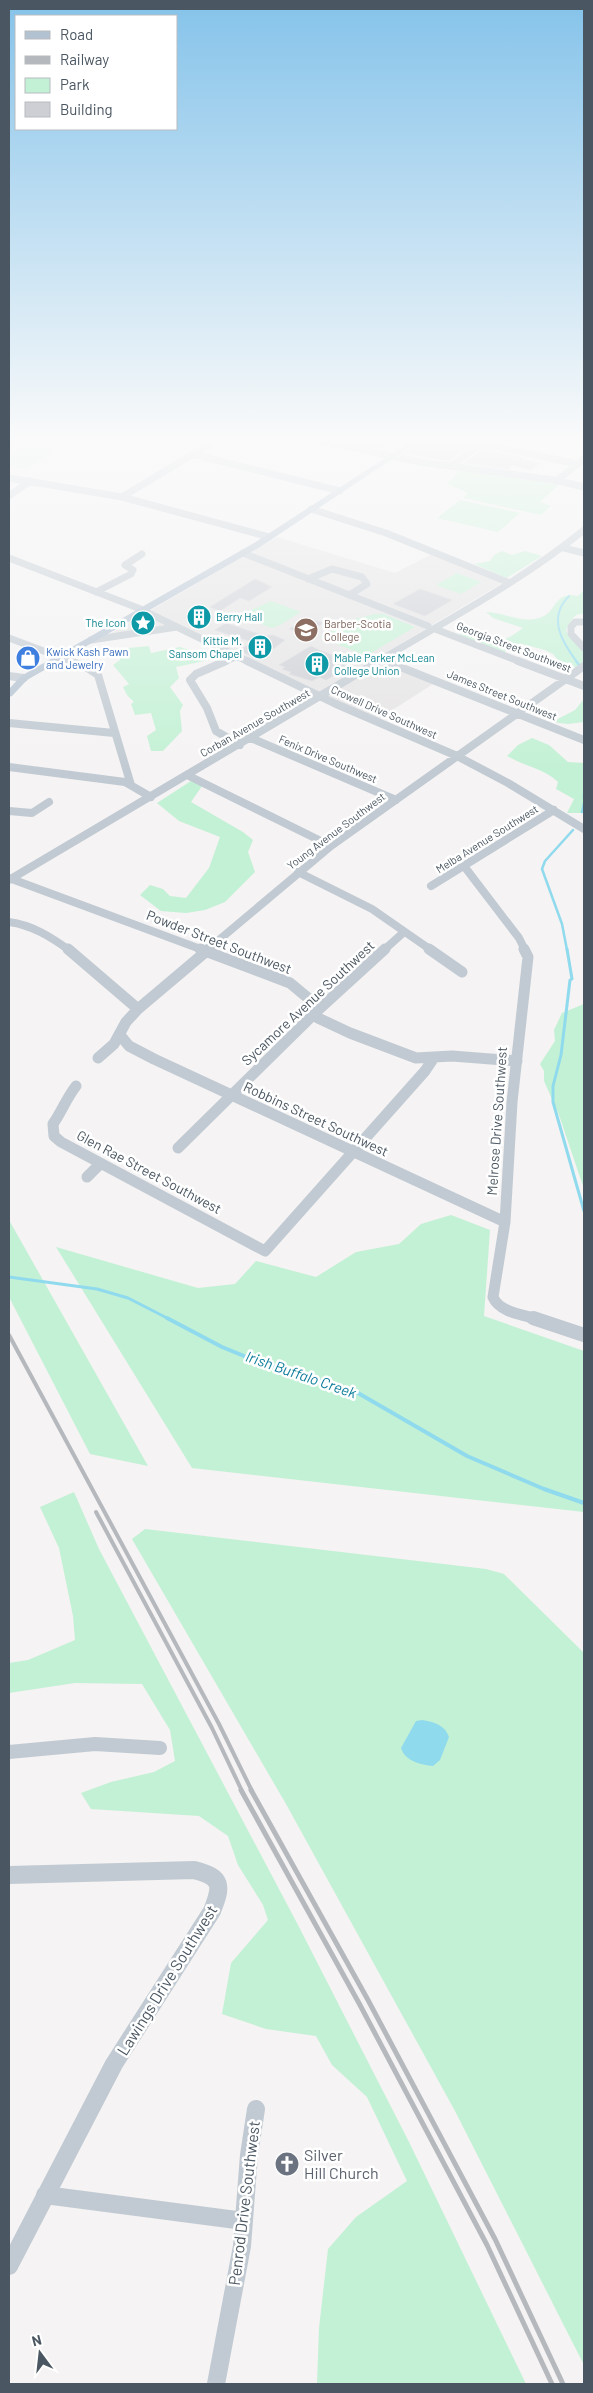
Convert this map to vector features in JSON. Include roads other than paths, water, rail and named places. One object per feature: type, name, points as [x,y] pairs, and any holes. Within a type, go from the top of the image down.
[{"type":"main road","points":[[9,694],[24,678],[252,548]]},
{"type":"street","points":[[422,548],[510,583]]},
{"type":"street","points":[[564,548],[584,553]]},
{"type":"street","name":"Corban Avenue Southwest","points":[[10,879],[383,660],[431,627],[510,583],[564,548]]},
{"type":"street","name":"Georgia Street Southwest","points":[[243,553],[584,686]]},
{"type":"street","points":[[96,592],[131,574],[133,570],[125,565],[142,554]]},
{"type":"street","name":"Crowell Drive Southwest","points":[[9,558],[144,610],[322,696],[457,756],[582,825]]},
{"type":"street","points":[[308,579],[332,569],[362,576],[367,584],[349,595]]},
{"type":"street","points":[[584,622],[575,622],[571,627],[571,634],[584,648]]},
{"type":"street","points":[[91,640],[177,627]]},
{"type":"street","points":[[9,638],[94,671],[99,678],[131,786]]},
{"type":"street","points":[[237,656],[196,674],[190,680],[207,708],[216,731],[240,745]]},
{"type":"street","name":"James Street Southwest","points":[[383,660],[584,740]]},
{"type":"street","name":"Young Avenue Southwest","points":[[98,1058],[120,1035],[126,1022],[138,1009],[298,872],[331,846],[584,666]]},
{"type":"street","points":[[9,676],[24,678]]},
{"type":"street","points":[[9,723],[114,733]]},
{"type":"street","name":"Fenix Drive Southwest","points":[[251,738],[396,800]]},
{"type":"street","points":[[9,767],[114,780],[131,786],[151,797]]},
{"type":"street","points":[[187,775],[331,846]]},
{"type":"street","points":[[9,811],[32,813],[49,802]]},
{"type":"street","name":"Melba Avenue Southwest","points":[[431,886],[554,810]]},
{"type":"street","name":"Melrose Drive Southwest","points":[[464,866],[519,938],[527,953],[528,964],[517,1062],[505,1222],[493,1297],[496,1304],[584,1335]]},
{"type":"street","points":[[298,872],[366,906],[462,972]]},
{"type":"street","name":"Powder Street Southwest","points":[[10,879],[290,983],[300,989],[315,1006],[318,1018],[350,1033],[416,1058],[433,1059],[452,1056],[517,1062]]},
{"type":"street","points":[[9,922],[17,921],[49,936],[73,953],[138,1009]]},
{"type":"street","name":"Sycamore Avenue Southwest","points":[[178,1148],[316,1012],[404,932]]},
{"type":"street","name":"Robbins Street Southwest","points":[[120,1035],[129,1046],[230,1095],[505,1222]]},
{"type":"street","points":[[354,1153],[425,1071],[433,1059]]},
{"type":"street","name":"Glen Rae Street Southwest","points":[[76,1086],[64,1101],[62,1112],[53,1124],[54,1136],[100,1164],[265,1251],[354,1153]]},
{"type":"street","points":[[87,1177],[100,1164]]},
{"type":"street","points":[[9,1752],[95,1744],[160,1748]]},
{"type":"street","name":"Lawings Drive Southwest","points":[[9,1875],[194,1870],[208,1873],[216,1879],[220,1891],[212,1911],[114,2064],[9,2266]]},
{"type":"street","name":"Penrod Drive Southwest","points":[[216,2384],[242,2246],[249,2155],[256,2109]]},
{"type":"street","points":[[45,2194],[244,2222]]},
{"type":"water","points":[[422,1720],[438,1725],[445,1730],[449,1737],[440,1760],[433,1766],[424,1765],[410,1759],[401,1748],[416,1721]]},
{"type":"waterway","points":[[569,596],[562,604],[559,613],[559,630],[566,646],[577,662]]},
{"type":"waterway","points":[[576,661],[579,665]]},
{"type":"waterway","points":[[584,794],[584,799]]},
{"type":"waterway","points":[[582,812],[584,803]]},
{"type":"waterway","points":[[567,950],[562,924],[542,869],[545,861],[573,830]]},
{"type":"waterway","points":[[567,949],[572,979],[570,980],[561,1055],[553,1086],[553,1102],[584,1211]]},
{"type":"waterway","name":"Irish Buffalo Creek","points":[[9,1277],[97,1289],[128,1298],[169,1319]]},
{"type":"waterway","name":"Irish Buffalo Creek","points":[[167,1318],[222,1347],[259,1362],[358,1393],[467,1456],[544,1489],[584,1503]]},
{"type":"railway","points":[[9,1335],[219,1724],[252,1791]]},
{"type":"railway","points":[[96,1512],[212,1728],[242,1791]]},
{"type":"railway","points":[[241,1790],[360,2005],[487,2245],[552,2384]]},
{"type":"railway","points":[[251,1790],[368,2000],[495,2239],[563,2384]]},
{"type":"place","name":"Berry Hall","points":[[199,617]]},
{"type":"place","name":"The Icon","points":[[143,623]]},
{"type":"place","name":"Barber-Scotia College","points":[[306,630]]},
{"type":"place","name":"Kittie M. Sansom Chapel","points":[[260,647]]},
{"type":"place","name":"Kwick Kash Pawn and Jewelry","points":[[28,658]]},
{"type":"place","name":"Mable Parker McLean College Union","points":[[317,664]]},
{"type":"place","name":"Silver Hill Church","points":[[287,2164]]}]
